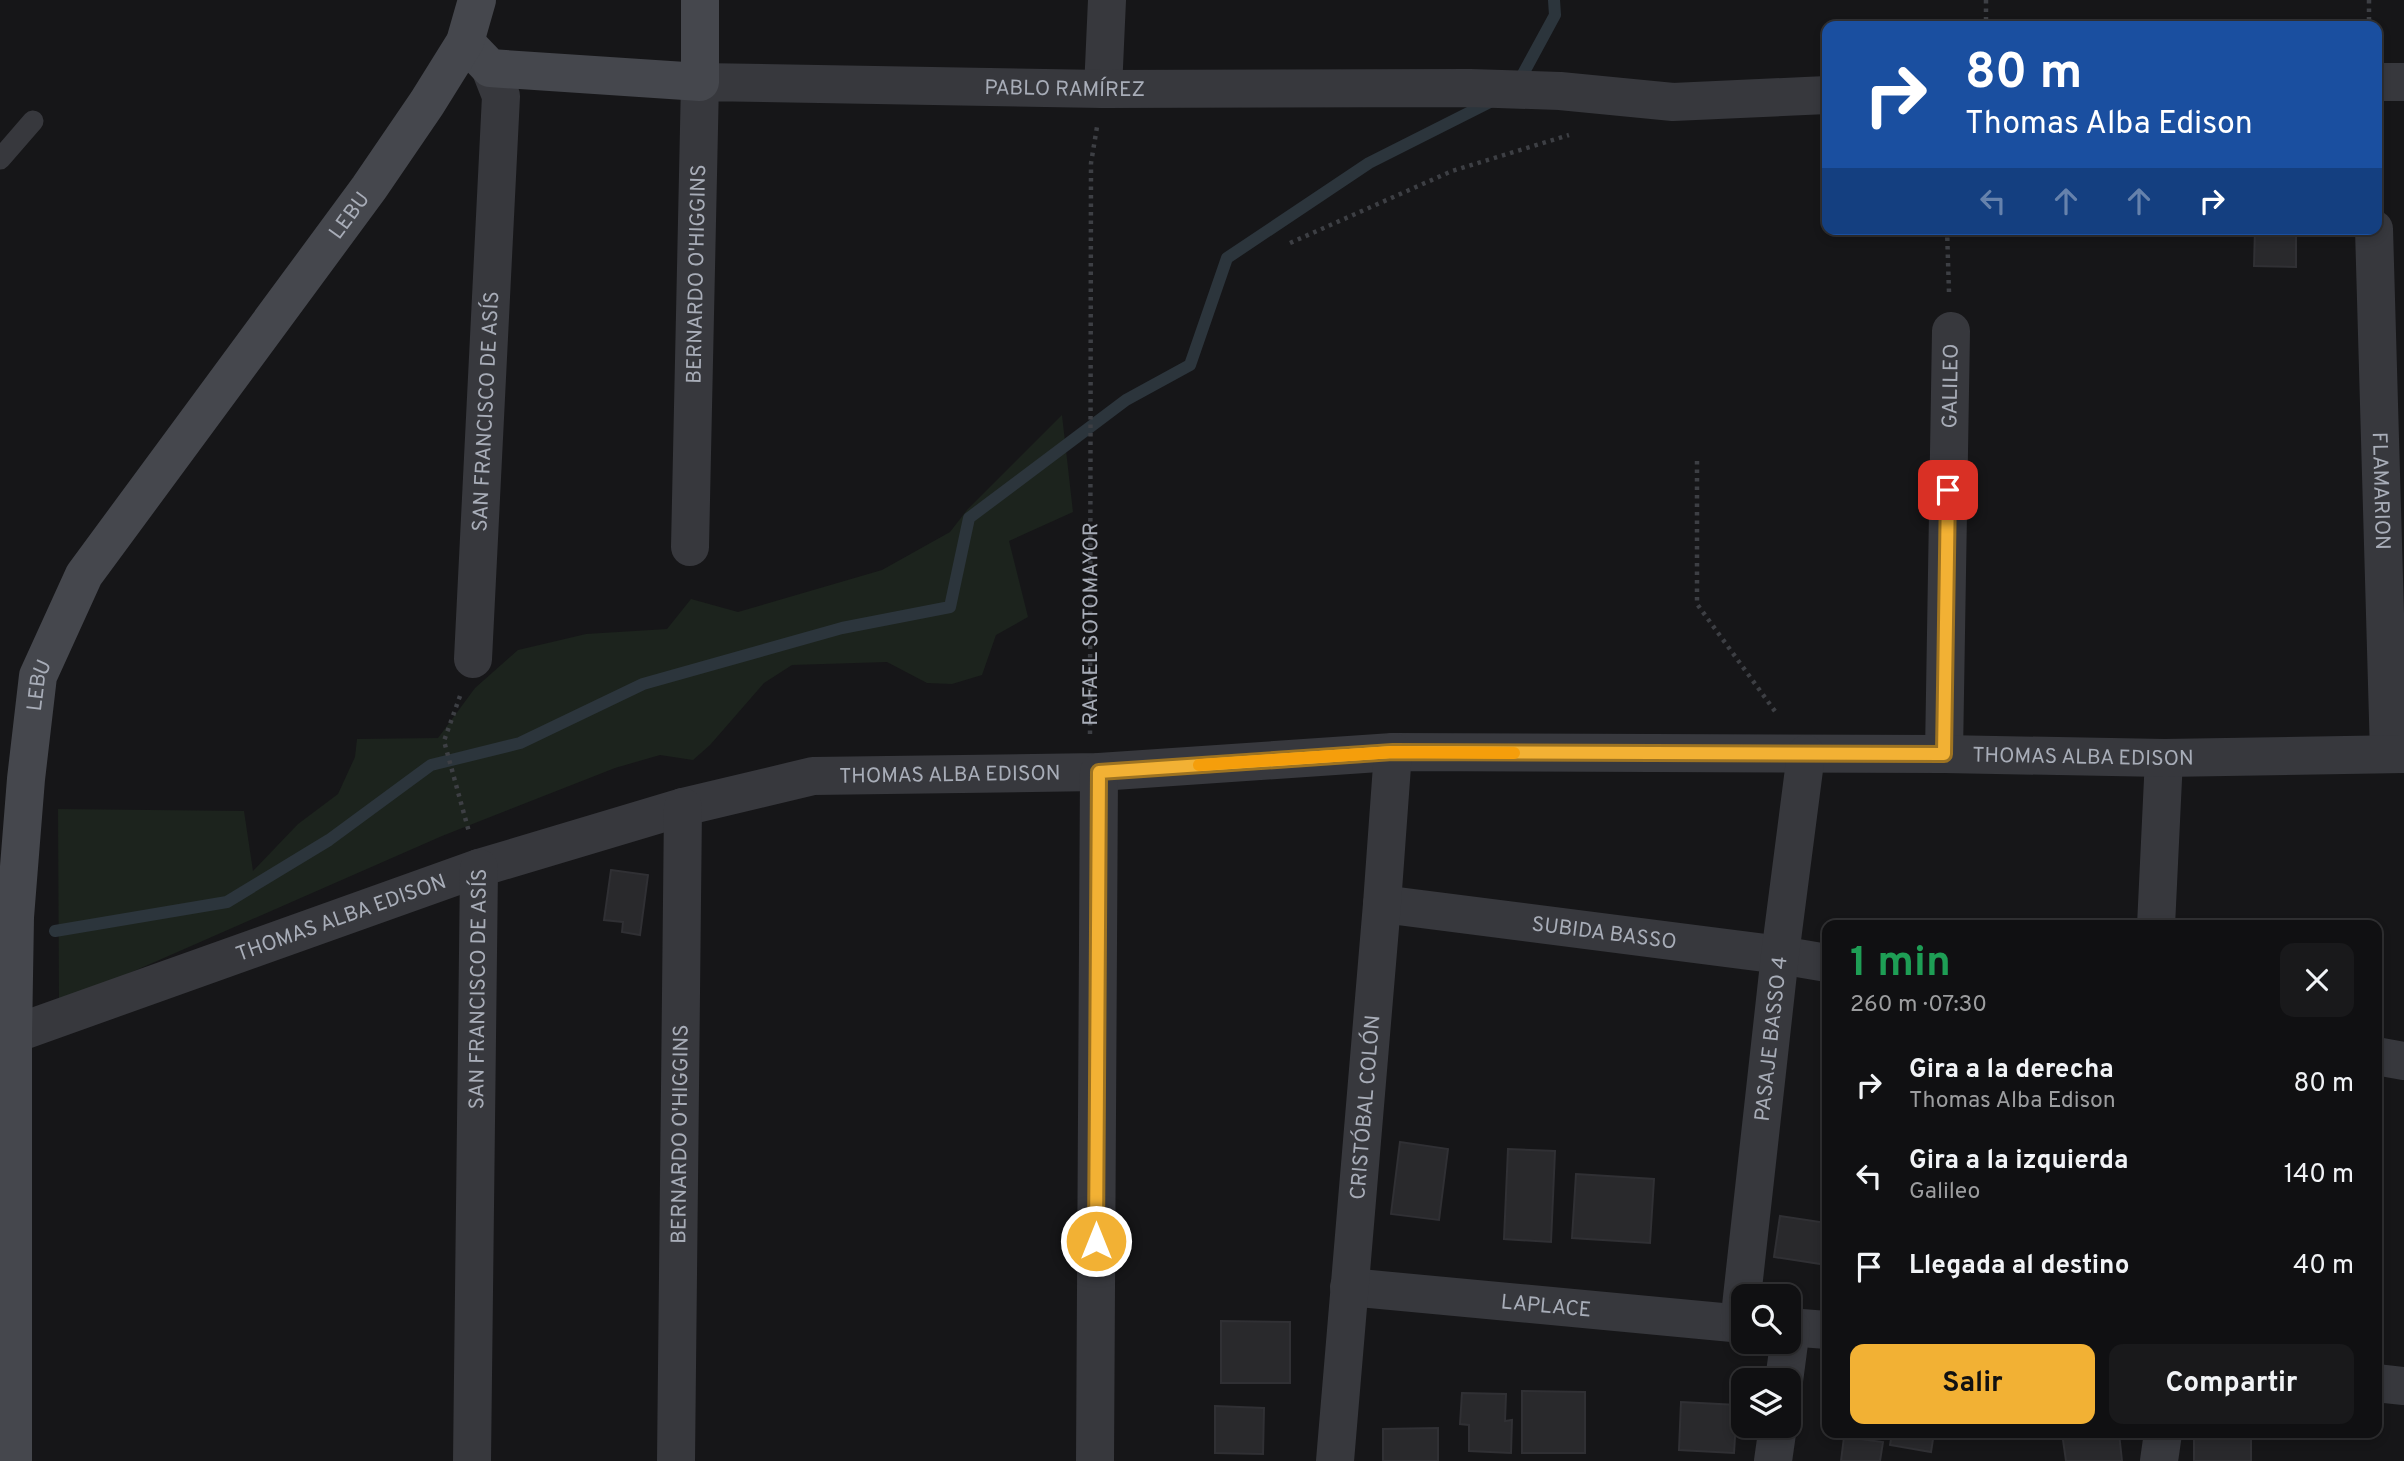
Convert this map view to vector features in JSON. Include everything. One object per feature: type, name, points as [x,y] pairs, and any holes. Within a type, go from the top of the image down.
[{"type":"main road","points":[[478,0],[478,55]]},
{"type":"main road","name":"BERNARDO O'HIGGINS","points":[[700,0],[700,82]]},
{"type":"main road","name":"PABLO RAMÍREZ","points":[[478,55],[700,82]]},
{"type":"main road","name":"LEBU","points":[[13,1461],[7,1037],[26,779],[38,676],[84,575],[369,188],[428,103],[478,55]]},
{"type":"street","points":[[1103,89],[1107,0]]},
{"type":"street","name":"SAN FRANCISCO DE ASÍS","points":[[473,659],[501,96],[478,55]]},
{"type":"street","name":"PABLO RAMÍREZ","points":[[700,82],[1103,89],[1470,88],[1560,91],[1673,102],[1822,94]]},
{"type":"street","name":"BERNARDO O'HIGGINS","points":[[690,547],[700,82]]},
{"type":"street","points":[[2382,82],[2404,82]]},
{"type":"street","name":"FLAMARION","points":[[2374,235],[2396,754]]},
{"type":"street","name":"GALILEO","points":[[1944,754],[1951,331]]},
{"type":"street","name":"THOMAS ALBA EDISON","points":[[7,1037],[479,868],[683,807],[813,776],[1099,772],[1393,752],[1944,754],[2164,758],[2396,754]]},
{"type":"street","name":"CRISTÓBAL COLÓN","points":[[1335,1461],[1393,752]]},
{"type":"street","name":"PASAJE BASSO 4","points":[[1745,1284],[1780,954],[1806,754]]},
{"type":"street","points":[[2156,920],[2164,758]]},
{"type":"street","points":[[1095,1461],[1099,772]]},
{"type":"street","name":"BERNARDO O'HIGGINS","points":[[676,1461],[683,807]]},
{"type":"street","name":"SAN FRANCISCO DE ASÍS","points":[[472,1461],[479,868]]},
{"type":"street","name":"SUBIDA BASSO","points":[[1382,904],[1780,954],[1822,962]]},
{"type":"street","points":[[2382,1057],[2404,1061]]},
{"type":"street","name":"LAPLACE","points":[[1349,1287],[1731,1323]]},
{"type":"street","points":[[1788,1368],[1802,1328]]},
{"type":"street","points":[[2382,1384],[2404,1386]]},
{"type":"street","points":[[1773,1461],[1776,1438]]},
{"type":"street","points":[[2160,1461],[2162,1438]]},
{"type":"lane","points":[[0,159],[33,121]]},
{"type":"path","points":[[1986,0],[1986,21]]},
{"type":"path","points":[[2369,0],[2369,21]]},
{"type":"path","points":[[1290,243],[1452,171],[1582,130]]},
{"type":"path","name":"RAFAEL SOTOMAYOR","points":[[1091,163],[1089,731],[1099,772]]},
{"type":"path","name":"GALILEO","points":[[1947,235],[1951,331]]},
{"type":"path","points":[[1697,461],[1697,604],[1806,754]]},
{"type":"path","name":"SAN FRANCISCO DE ASÍS","points":[[473,659],[444,741],[479,868]]},
{"type":"shaded area","points":[[1062,415],[1073,512],[1009,541],[1028,617],[996,635],[982,675],[952,684],[927,683],[887,662],[792,665],[764,683],[710,745],[693,760],[660,755],[615,768],[442,836],[59,1004],[58,809],[244,811],[253,871],[298,824],[338,794],[355,757],[357,739],[438,738],[475,688],[518,650],[586,634],[667,629],[691,599],[738,612],[882,570],[950,532],[967,510]]},
{"type":"building","points":[[2255,235],[2296,235],[2296,267],[2254,266]]},
{"type":"building","points":[[611,870],[648,875],[640,935],[622,932],[623,922],[604,920]]},
{"type":"building","points":[[1400,1142],[1448,1149],[1439,1220],[1391,1214]]},
{"type":"building","points":[[1508,1149],[1555,1151],[1551,1242],[1504,1239]]},
{"type":"building","points":[[1576,1174],[1654,1179],[1650,1243],[1572,1238]]},
{"type":"building","points":[[1780,1216],[1822,1222],[1822,1264],[1774,1257]]},
{"type":"building","points":[[1221,1321],[1290,1322],[1290,1383],[1221,1383]]},
{"type":"building","points":[[1522,1391],[1585,1392],[1585,1453],[1522,1453]]},
{"type":"building","points":[[1462,1393],[1506,1394],[1505,1421],[1512,1420],[1511,1453],[1469,1451],[1469,1425],[1460,1424]]},
{"type":"building","points":[[1681,1402],[1731,1405],[1734,1453],[1679,1450]]},
{"type":"building","points":[[1215,1406],[1264,1408],[1263,1454],[1215,1453]]},
{"type":"building","points":[[1438,1428],[1438,1461],[1383,1461],[1383,1429]]},
{"type":"building","points":[[1844,1438],[1883,1442],[1880,1461],[1841,1461]]},
{"type":"building","points":[[1891,1438],[1933,1438],[1931,1452],[1890,1445]]},
{"type":"building","points":[[2063,1438],[2120,1438],[2122,1461],[2066,1461]]},
{"type":"building","points":[[2194,1438],[2251,1438],[2251,1461],[2194,1461]]},
{"type":"waterway","points":[[1517,85],[1555,15],[1554,0]]},
{"type":"waterway","points":[[55,931],[227,902],[329,840],[431,765],[520,743],[643,684],[842,628],[950,607],[969,518],[1126,400],[1190,365],[1227,258],[1369,163],[1494,100]]},
{"type":"slow traffic","points":[[1199,765],[1393,752],[1514,753]]},
{"type":"route","points":[[1096,1241],[1099,772],[1393,752],[1944,754],[1948,490]]}]
